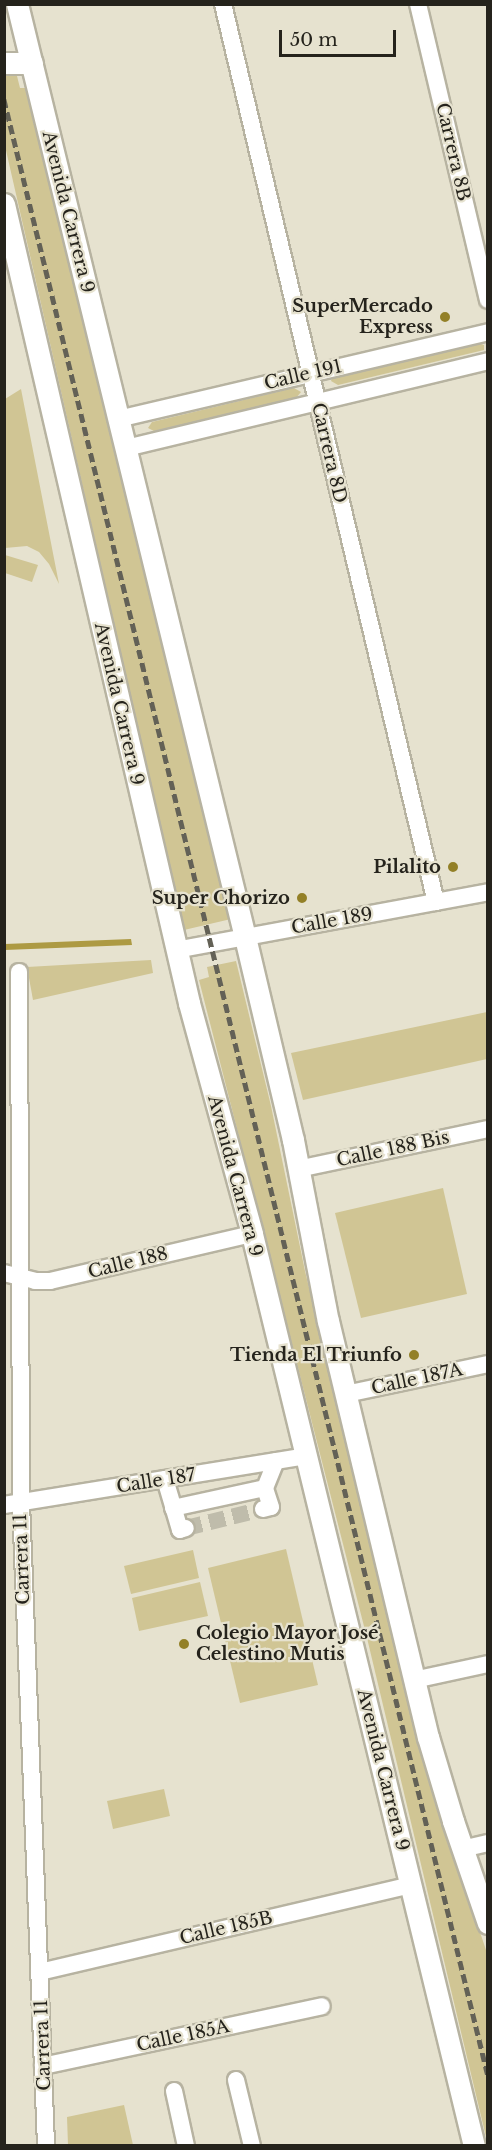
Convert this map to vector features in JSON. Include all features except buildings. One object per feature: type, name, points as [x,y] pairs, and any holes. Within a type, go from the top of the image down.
[{"type":"main road","name":"Avenida Carrera 9","points":[[17,4],[246,937],[346,1394],[414,1680],[440,1781],[487,1919]]},
{"type":"main road","points":[[4,63],[32,63]]},
{"type":"main road","name":"Avenida Carrera 9","points":[[4,204],[176,950],[252,1234],[474,2145]]},
{"type":"street","name":"Carrera 8D","points":[[223,4],[436,902]]},
{"type":"street","name":"Carrera 8B","points":[[418,4],[488,300]]},
{"type":"street","name":"Calle 191","points":[[118,418],[488,332]]},
{"type":"street","name":"Calle 191","points":[[126,448],[488,362]]},
{"type":"street","name":"Calle 189","points":[[176,950],[488,892]]},
{"type":"street","name":"Carrera 11","points":[[19,972],[12,1275],[13,1504],[40,1972],[46,2145]]},
{"type":"street","name":"Calle 188 Bis","points":[[298,1169],[488,1129]]},
{"type":"street","name":"Calle 188","points":[[12,1275],[35,1281],[68,1278],[252,1234]]},
{"type":"street","name":"Calle 187A","points":[[346,1394],[488,1364]]},
{"type":"street","name":"Calle 187","points":[[13,1504],[306,1456]]},
{"type":"street","points":[[263,1509],[271,1507],[265,1488],[276,1461]]},
{"type":"street","points":[[212,1472],[219,1498]]},
{"type":"street","points":[[165,1479],[180,1530],[186,1528]]},
{"type":"street","points":[[173,1508],[265,1488]]},
{"type":"street","points":[[414,1680],[488,1664]]},
{"type":"street","points":[[462,1849],[488,1843]]},
{"type":"street","name":"Calle 185B","points":[[40,1972],[412,1885]]},
{"type":"street","name":"Calle 185A","points":[[44,2066],[322,2006]]},
{"type":"street","points":[[236,2080],[252,2145]]},
{"type":"street","points":[[174,2091],[186,2145]]},
{"type":"shaded area","points":[[4,76],[17,76],[20,88],[25,88],[231,919],[184,930],[5,146]]},
{"type":"shaded area","points":[[478,343],[484,345],[484,350],[338,385],[331,381],[333,376]]},
{"type":"shaded area","points":[[294,388],[301,392],[296,398],[154,431],[148,428],[152,422]]},
{"type":"shaded area","points":[[21,389],[59,584],[49,564],[39,552],[27,546],[5,548],[5,399]]},
{"type":"shaded area","points":[[5,555],[38,565],[32,582],[5,573]]},
{"type":"shaded area","points":[[131,939],[132,945],[5,950],[5,944]]},
{"type":"shaded area","points":[[151,960],[153,973],[33,1000],[27,967]]},
{"type":"shaded area","points":[[236,961],[271,1106],[305,1271],[434,1795],[487,1953],[487,2141],[367,1638],[199,980],[209,977],[207,967]]},
{"type":"shaded area","points":[[487,1012],[487,1059],[303,1100],[291,1053]]},
{"type":"shaded area","points":[[443,1188],[467,1294],[361,1318],[335,1213]]},
{"type":"shaded area","points":[[286,1549],[318,1685],[240,1703],[208,1568]]},
{"type":"shaded area","points":[[193,1550],[199,1578],[131,1594],[124,1566]]},
{"type":"shaded area","points":[[200,1582],[208,1616],[139,1631],[132,1598]]},
{"type":"shaded area","points":[[164,1789],[170,1816],[113,1829],[107,1801]]},
{"type":"shaded area","points":[[124,2105],[133,2145],[68,2145],[67,2117]]},
{"type":"tunnel","points":[[186,1528],[263,1509]]},
{"type":"railway","points":[[4,99],[488,2075]]},
{"type":"place","name":"SuperMercado Express","points":[[445,317]]},
{"type":"place","name":"Pilalito","points":[[453,867]]},
{"type":"place","name":"Super Chorizo","points":[[302,898]]},
{"type":"place","name":"Tienda El Triunfo","points":[[414,1355]]},
{"type":"place","name":"Colegio Mayor José Celestino Mutis","points":[[184,1644]]}]
